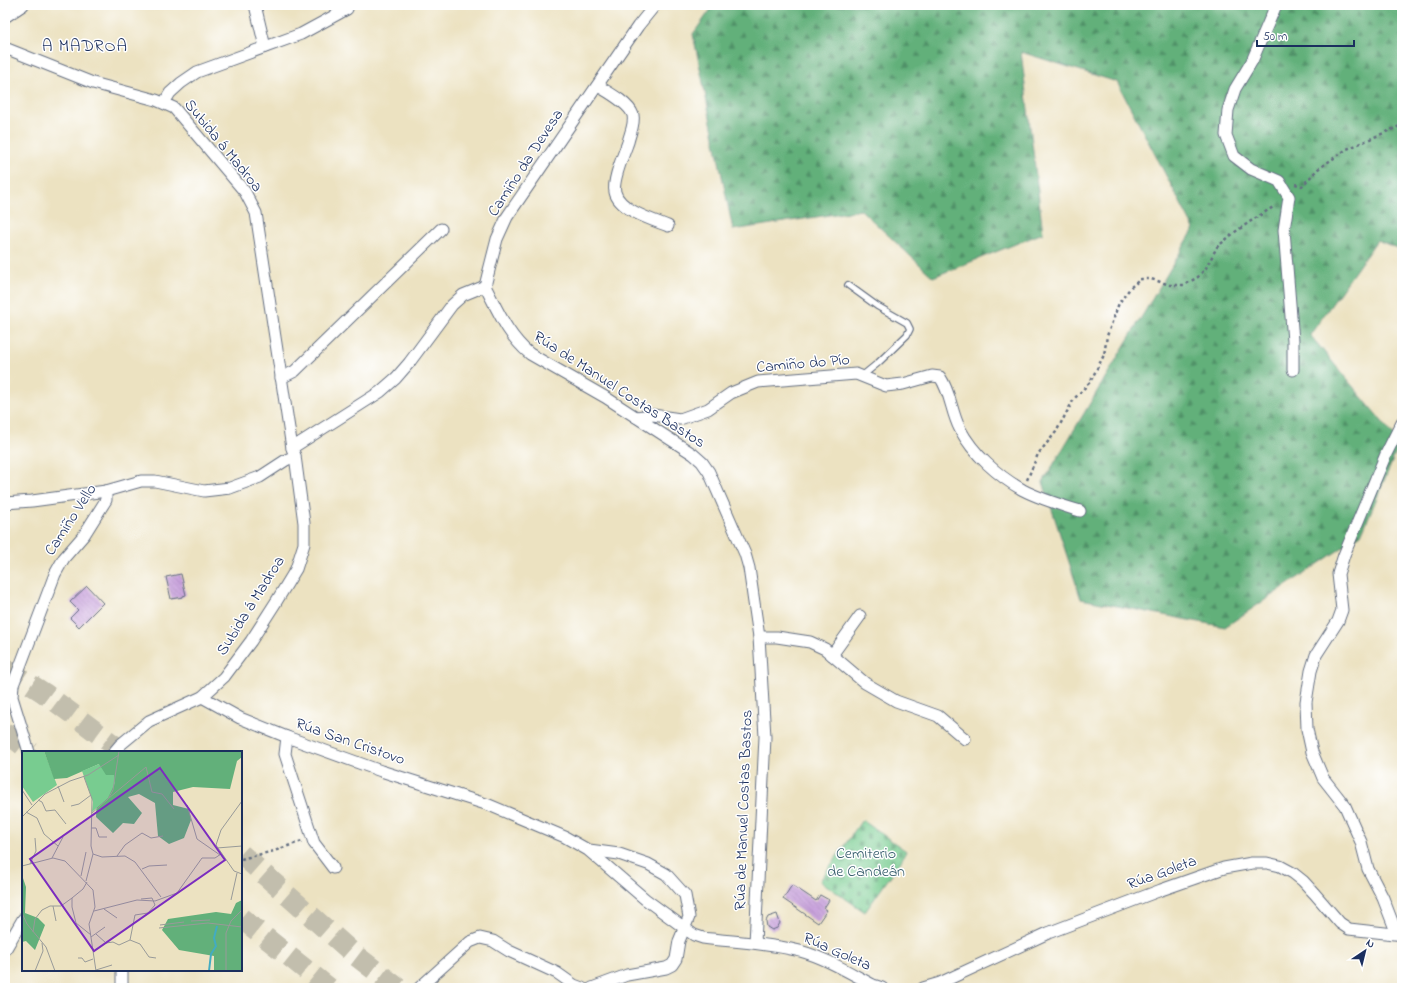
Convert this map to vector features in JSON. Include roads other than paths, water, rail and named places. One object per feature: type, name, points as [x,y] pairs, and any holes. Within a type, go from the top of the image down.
[{"type":"street","points":[[5,18],[23,5]]},
{"type":"street","points":[[255,5],[265,47]]},
{"type":"street","name":"Camiño da Devesa","points":[[485,286],[497,239],[508,217],[638,26],[655,5]]},
{"type":"street","points":[[1276,5],[1252,61],[1235,89],[1228,110],[1226,135],[1234,156],[1251,169],[1279,181],[1289,197],[1284,230],[1293,341],[1293,370]]},
{"type":"street","points":[[164,103],[170,93],[197,72],[301,34],[347,9]]},
{"type":"street","name":"Subida á Madroa","points":[[5,48],[94,83],[156,100],[174,108],[245,192],[256,213],[281,378],[294,452],[304,523],[304,544],[296,569],[251,641],[224,678],[202,697]]},
{"type":"street","points":[[598,86],[623,102],[632,114],[633,125],[616,180],[615,192],[620,200],[635,213],[668,226]]},
{"type":"street","points":[[281,378],[295,371],[441,229]]},
{"type":"street","points":[[294,452],[380,392],[396,378],[409,363],[452,305],[464,295],[485,286]]},
{"type":"street","name":"Rúa de Manuel Costas Bastos","points":[[485,286],[510,334],[522,348],[605,397],[693,454],[702,462],[709,472],[745,554],[749,568],[759,636],[765,737],[756,943]]},
{"type":"street","name":"Camiño do Pío","points":[[636,417],[653,415],[680,419],[708,409],[731,393],[758,382],[856,374],[886,386],[903,384],[932,376],[940,377],[945,384],[959,427],[969,445],[986,462],[1023,490],[1049,501],[1080,511]]},
{"type":"street","points":[[1400,934],[1368,869],[1362,842],[1345,806],[1323,778],[1312,752],[1307,729],[1306,702],[1311,671],[1316,655],[1338,621],[1342,610],[1338,574],[1344,555],[1383,461],[1402,422]]},
{"type":"street","name":"Camiño Vello","points":[[29,751],[12,697],[13,685],[55,574],[64,558],[84,535],[106,500],[106,490],[141,480],[155,481],[204,491],[230,488],[260,477],[286,460],[294,452]]},
{"type":"street","points":[[5,503],[32,501],[106,490]]},
{"type":"street","points":[[832,655],[860,616]]},
{"type":"street","points":[[759,636],[810,642],[825,649],[865,683],[896,701],[938,716],[965,739]]},
{"type":"street","points":[[115,751],[149,721],[202,697]]},
{"type":"street","name":"Rúa San Cristovo","points":[[202,697],[240,718],[287,737],[382,771],[489,805],[531,822],[588,850],[645,900],[685,929],[703,938],[756,943]]},
{"type":"street","points":[[287,737],[285,754],[312,838],[314,843],[333,868]]},
{"type":"street","name":"Rúa San Cristovo","points":[[588,850],[619,854],[648,864],[666,874],[685,895],[689,917],[685,929]]},
{"type":"street","name":"Rúa Goleta","points":[[923,988],[940,983],[1048,933],[1161,890],[1224,868],[1252,863],[1267,863],[1280,866],[1293,873],[1303,881],[1340,923],[1349,929],[1400,934]]},
{"type":"street","points":[[5,950],[22,921]]},
{"type":"street","points":[[592,988],[627,975],[666,968],[672,965],[676,959],[679,941],[685,929]]},
{"type":"street","points":[[419,988],[470,942],[480,938],[493,941],[510,951],[558,973],[574,985],[582,988]]},
{"type":"street","name":"Rúa Goleta","points":[[756,943],[801,951],[882,988]]},
{"type":"street","points":[[122,971],[123,988]]},
{"type":"lane","name":"Camiño do Pío","points":[[848,285],[883,310],[907,323],[910,329],[907,334],[878,363],[862,376]]},
{"type":"tunnel","points":[[5,668],[44,693],[122,751]]},
{"type":"tunnel","points":[[5,734],[15,739],[30,751]]},
{"type":"tunnel","points":[[242,855],[355,955],[398,988]]},
{"type":"tunnel","points":[[242,919],[329,988]]},
{"type":"district","name":"A MADROA","points":[[85,46]]},
{"type":"park label","name":"Cemiterio de Candeán","points":[[866,863]]}]
